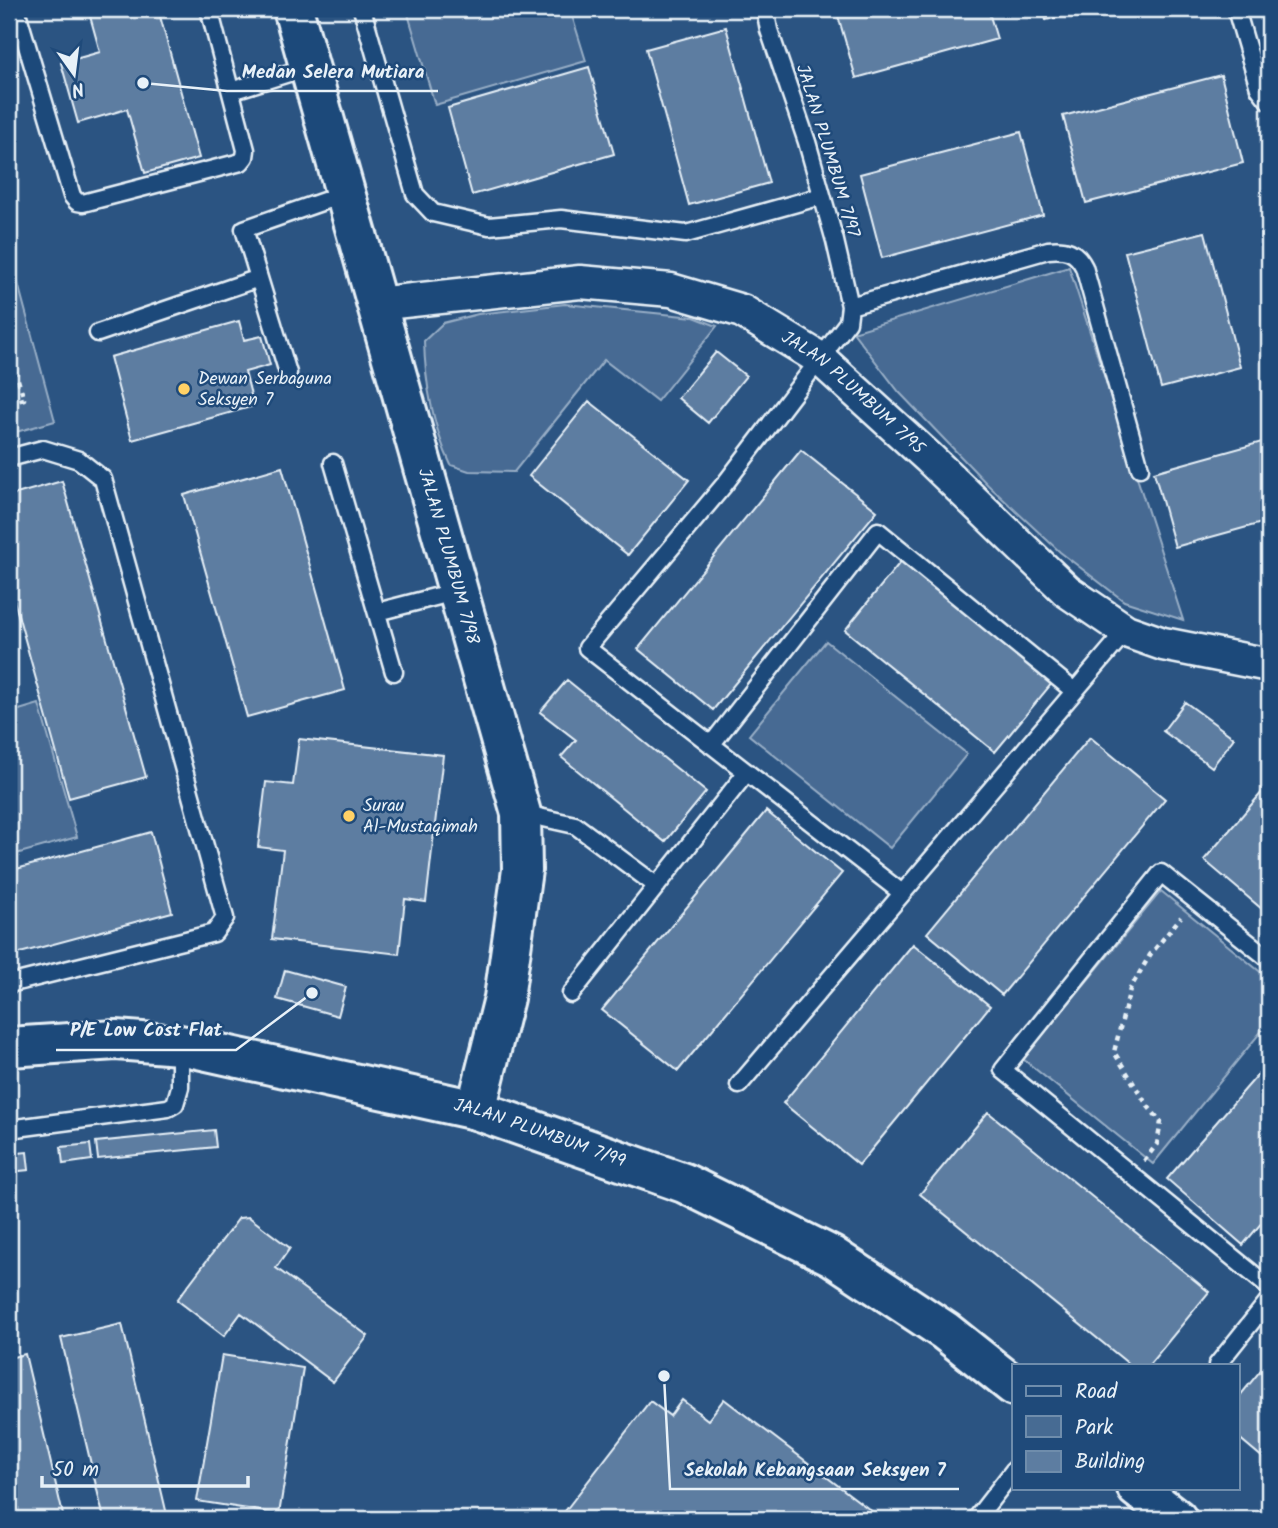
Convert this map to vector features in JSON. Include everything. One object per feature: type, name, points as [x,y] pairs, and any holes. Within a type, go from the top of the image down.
[{"type":"street","name":"JALAN PLUMBUM 7/98","points":[[293,9],[522,813],[523,870],[504,998],[477,1110]]},
{"type":"street","name":"JALAN PLUMBUM 7/95","points":[[376,304],[580,282],[671,290],[742,311],[819,358],[929,458],[1067,591],[1126,631],[1163,644],[1269,665]]},
{"type":"street","name":"JALAN PLUMBUM 7/99","points":[[9,1047],[116,1040],[180,1045],[477,1110],[684,1183],[832,1256],[945,1331],[1012,1384]]},
{"type":"street","points":[[1140,1490],[1177,1519]]},
{"type":"lane","points":[[16,9],[72,197],[83,203],[241,162],[245,157],[246,150],[209,9]]},
{"type":"lane","points":[[362,9],[415,194],[433,214],[489,226],[561,219],[685,234],[822,196]]},
{"type":"lane","name":"JALAN PLUMBUM 7/97","points":[[765,9],[769,30],[807,142],[850,306]]},
{"type":"lane","points":[[1236,9],[1259,88],[1269,101]]},
{"type":"lane","points":[[231,91],[308,67]]},
{"type":"lane","points":[[288,373],[243,229],[344,194]]},
{"type":"lane","points":[[902,893],[587,648],[724,485],[848,322],[850,306],[1048,250],[1071,251],[1084,267],[1140,468]]},
{"type":"lane","points":[[98,333],[259,278]]},
{"type":"lane","points":[[9,458],[43,449],[79,460],[103,479],[225,918],[214,933],[9,984]]},
{"type":"lane","points":[[333,463],[394,672]]},
{"type":"lane","points":[[711,744],[878,531],[1074,691]]},
{"type":"lane","points":[[377,612],[458,591]]},
{"type":"lane","points":[[739,1085],[1126,631]]},
{"type":"lane","points":[[571,994],[747,772]]},
{"type":"lane","points":[[522,813],[575,825],[657,886]]},
{"type":"lane","points":[[1269,959],[1161,873],[1003,1070],[1269,1287]]},
{"type":"lane","points":[[9,1129],[168,1108],[175,1104],[180,1087],[180,1045]]},
{"type":"lane","points":[[1218,1364],[1269,1300]]},
{"type":"lane","points":[[976,1519],[1012,1474]]},
{"type":"path","points":[[9,351],[24,399],[9,403]]},
{"type":"path","points":[[1133,1176],[1157,1144],[1161,1122],[1147,1105],[1114,1052],[1130,989],[1170,928],[1197,902]]},
{"type":"green space","points":[[426,9],[570,9],[586,61],[435,105],[408,14]]},
{"type":"green space","points":[[9,250],[55,421],[9,434]]},
{"type":"green space","points":[[1069,267],[1183,620],[1124,601],[1060,552],[988,485],[899,392],[853,332]]},
{"type":"green space","points":[[565,304],[694,317],[717,326],[657,401],[604,360],[514,472],[469,471],[451,465],[439,436],[431,405],[424,341],[443,323],[478,314]]},
{"type":"green space","points":[[826,641],[967,754],[890,848],[749,735]]},
{"type":"green space","points":[[39,704],[77,837],[9,856],[9,713]]},
{"type":"green space","points":[[1161,891],[1269,979],[1269,1022],[1153,1164],[1023,1059]]},
{"type":"building","points":[[88,9],[158,9],[199,158],[145,173],[127,109],[78,123],[61,63],[100,52]]},
{"type":"building","points":[[836,9],[988,9],[997,39],[856,78]]},
{"type":"building","points":[[1043,9],[1090,9],[1046,20]]},
{"type":"building","points":[[726,27],[769,183],[689,205],[646,49]]},
{"type":"building","points":[[589,67],[614,154],[472,195],[448,108]]},
{"type":"building","points":[[1221,75],[1243,163],[1086,203],[1063,116]]},
{"type":"building","points":[[1021,132],[1043,215],[882,258],[860,174]]},
{"type":"building","points":[[1205,232],[1240,367],[1161,388],[1125,252]]},
{"type":"building","name":"Dewan Serbaguna Seksyen 7","points":[[239,321],[244,340],[262,336],[270,365],[245,372],[254,406],[132,440],[110,357]]},
{"type":"building","points":[[716,352],[746,376],[708,423],[678,398]]},
{"type":"building","points":[[589,401],[689,480],[628,555],[529,476]]},
{"type":"building","points":[[1269,440],[1269,521],[1175,547],[1154,472]]},
{"type":"building","points":[[801,450],[877,511],[713,710],[638,649]]},
{"type":"building","points":[[282,467],[345,690],[247,717],[184,495]]},
{"type":"building","points":[[62,481],[146,777],[69,798],[9,582],[9,496]]},
{"type":"building","points":[[902,560],[1053,682],[995,752],[845,630]]},
{"type":"building","points":[[567,680],[706,792],[665,842],[561,757],[576,740],[540,712]]},
{"type":"building","points":[[1185,702],[1234,738],[1212,767],[1163,731]]},
{"type":"building","points":[[1090,737],[1165,799],[1002,995],[927,933]]},
{"type":"building","name":"Surau Al-Mustaqimah","points":[[299,739],[443,755],[426,902],[405,899],[399,954],[272,939],[283,850],[258,847],[266,782],[293,785]]},
{"type":"building","points":[[1269,784],[1269,915],[1204,860]]},
{"type":"building","points":[[766,811],[842,873],[678,1071],[602,1010]]},
{"type":"building","points":[[151,832],[172,912],[9,956],[9,871]]},
{"type":"building","points":[[913,944],[990,1006],[859,1165],[783,1103]]},
{"type":"building","points":[[285,970],[346,987],[338,1016],[277,999]]},
{"type":"building","points":[[1269,1062],[1269,1214],[1243,1245],[1167,1179]]},
{"type":"building","points":[[988,1112],[1209,1292],[1150,1364],[1129,1364],[920,1194]]},
{"type":"building","points":[[214,1130],[216,1147],[98,1159],[96,1142]]},
{"type":"building","points":[[90,1144],[92,1160],[63,1164],[61,1147]]},
{"type":"building","points":[[27,1152],[29,1170],[9,1172],[9,1154]]},
{"type":"building","points":[[249,1217],[290,1248],[276,1268],[368,1336],[333,1382],[241,1313],[224,1336],[177,1300],[239,1218]]},
{"type":"building","points":[[122,1324],[168,1519],[104,1519],[61,1338]]},
{"type":"building","points":[[25,1354],[64,1519],[9,1519],[9,1358]]},
{"type":"building","points":[[222,1355],[303,1368],[279,1514],[197,1501]]},
{"type":"building","points":[[1269,1360],[1269,1463],[1240,1439],[1240,1396]]},
{"type":"building","points":[[724,1399],[882,1519],[559,1519],[650,1401],[670,1416],[682,1400],[708,1420]]},
{"type":"place","name":"Medan Selera Mutiara","points":[[143,83]]},
{"type":"place","name":"Dewan Serbaguna Seksyen 7","points":[[184,389]]},
{"type":"place","name":"Surau Al-Mustaqimah","points":[[349,816]]},
{"type":"place","name":"P/E Low Cost Flat","points":[[312,993]]},
{"type":"place","name":"Sekolah Kebangsaan Seksyen 7","points":[[664,1376]]}]
